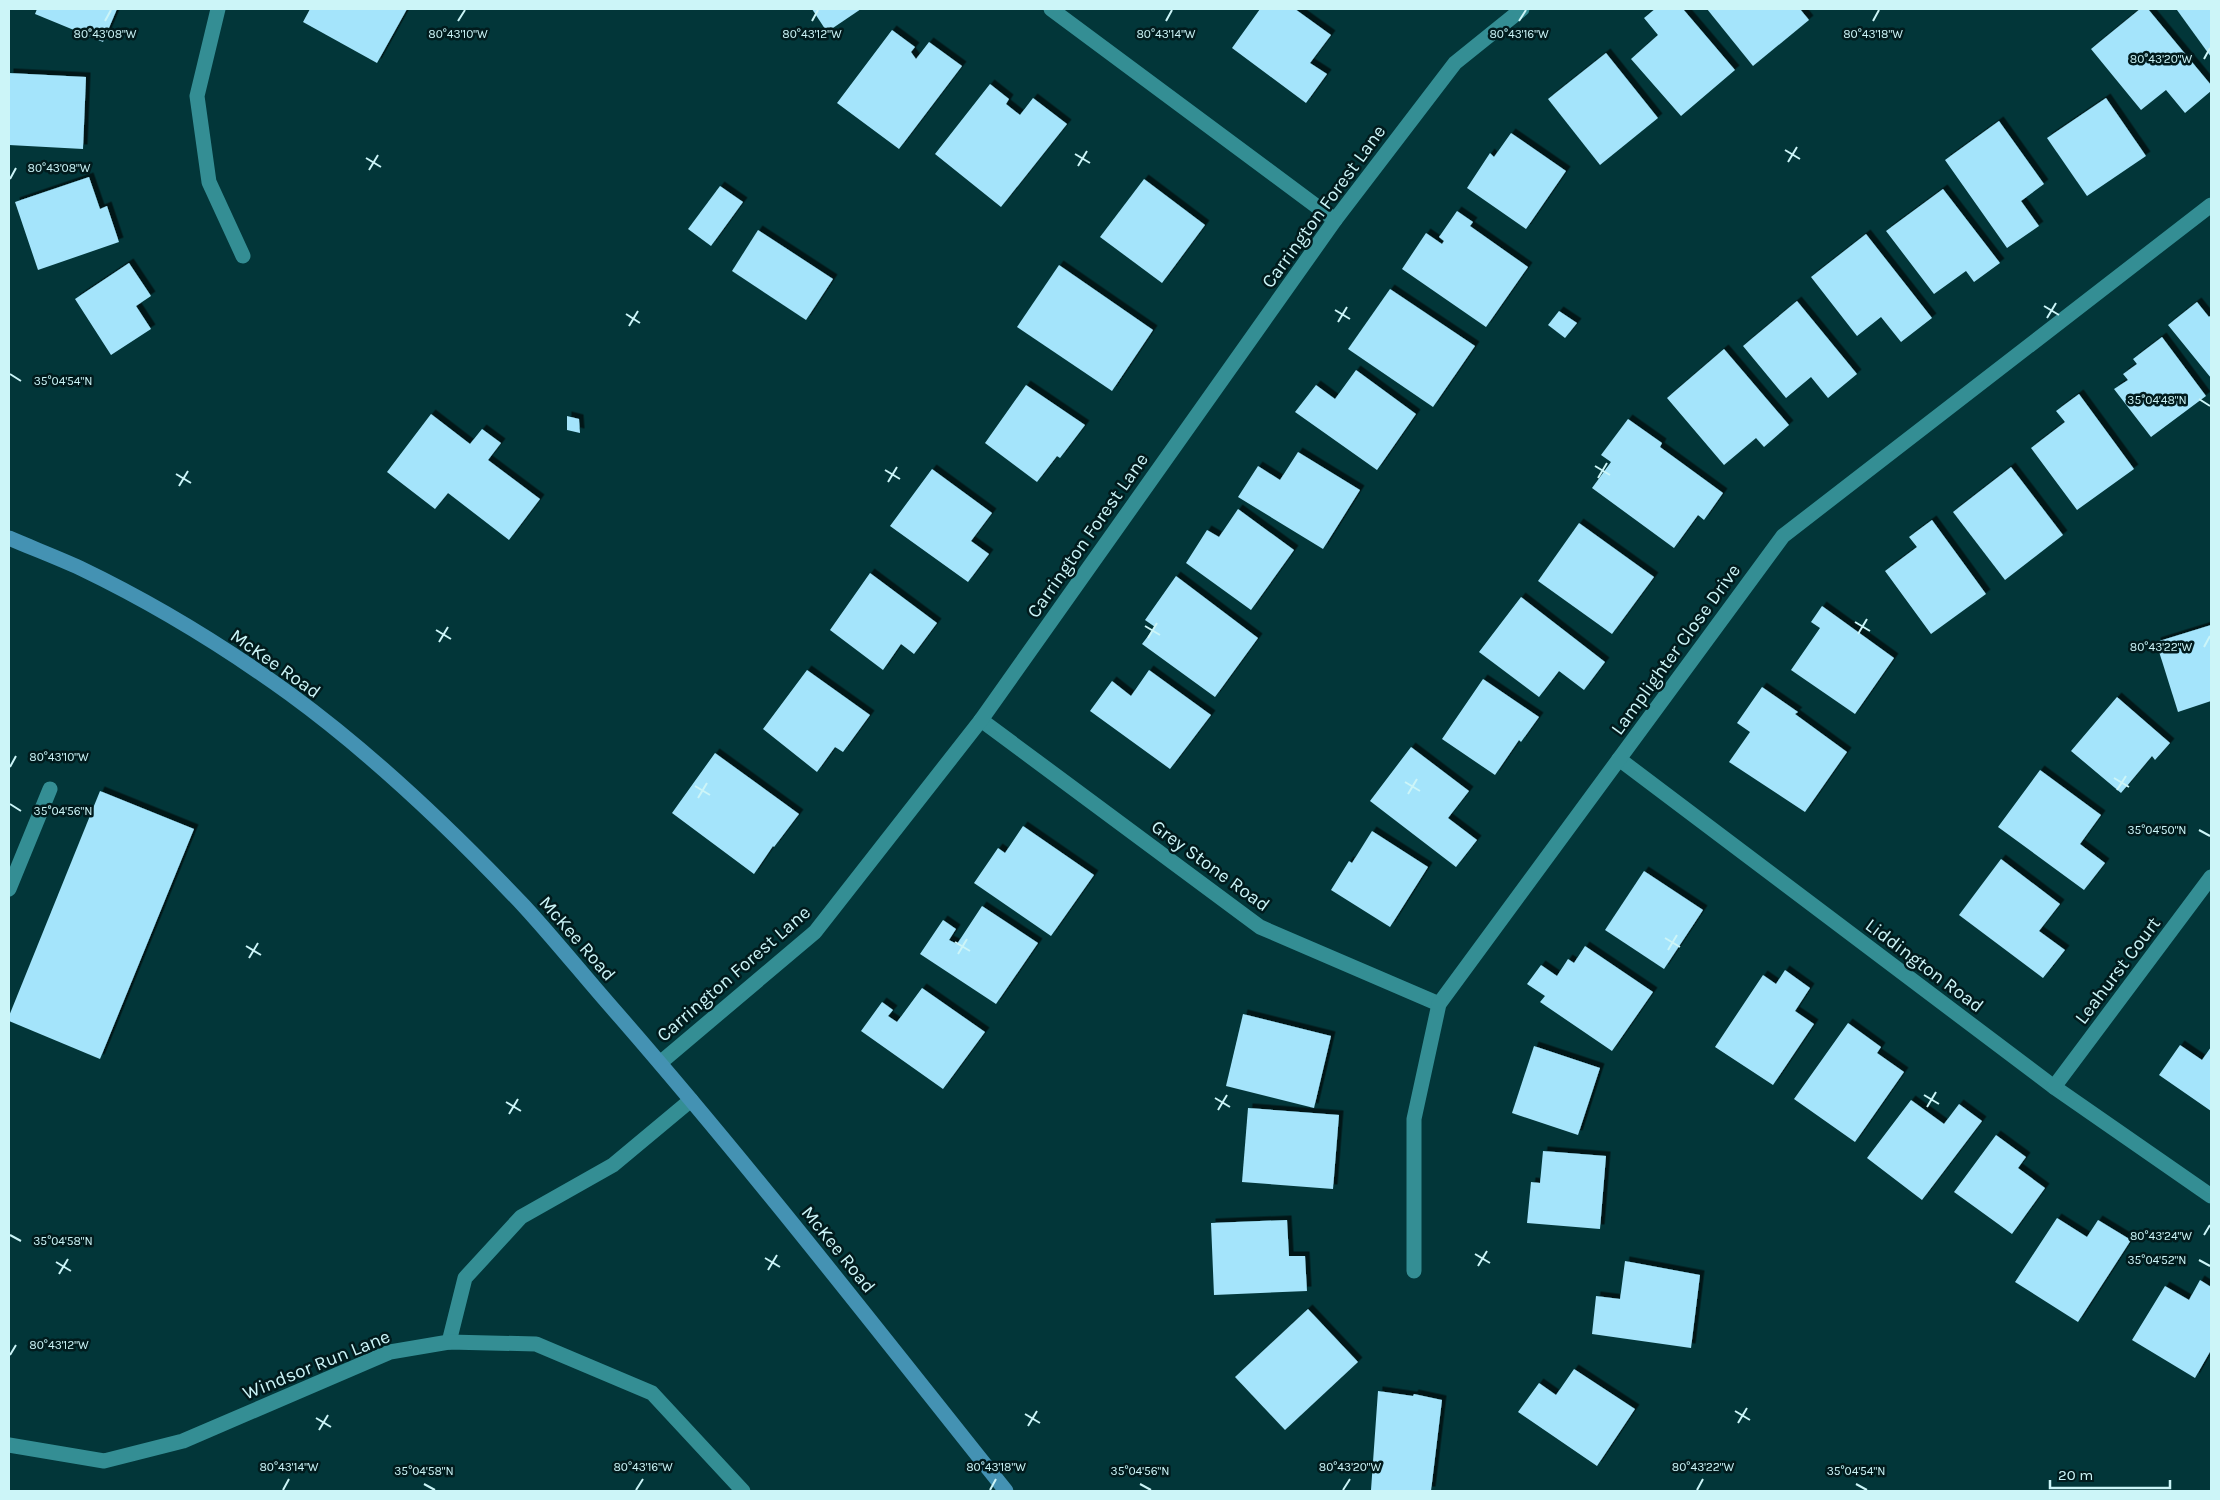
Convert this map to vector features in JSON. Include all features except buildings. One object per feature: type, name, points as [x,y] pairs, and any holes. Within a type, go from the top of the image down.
[{"type":"street","points":[[218,9],[197,96],[208,182],[243,256]]},
{"type":"street","points":[[1051,9],[1336,220]]},
{"type":"street","name":"Carrington Forest Lane","points":[[660,1063],[816,932],[981,720],[1336,220],[1454,63],[1522,9]]},
{"type":"street","name":"Lamplighter Close Drive","points":[[1414,1271],[1414,1119],[1439,1004],[1783,536],[2211,204]]},
{"type":"street","name":"McKee Road","points":[[9,538],[81,569],[183,624],[245,663],[293,696],[367,755],[447,829],[526,908],[660,1063],[766,1191],[1006,1491]]},
{"type":"street","name":"Grey Stone Road","points":[[981,720],[1260,928],[1439,1004]]},
{"type":"street","name":"Liddington Road","points":[[1619,758],[2054,1087],[2211,1196]]},
{"type":"street","points":[[9,889],[50,789]]},
{"type":"street","name":"Leahurst Court","points":[[2054,1087],[2211,877]]},
{"type":"street","points":[[449,1342],[466,1278],[521,1217],[613,1165],[691,1100]]},
{"type":"street","name":"Windsor Run Lane","points":[[9,1445],[104,1461],[183,1441],[390,1352],[449,1342],[536,1344],[652,1393],[743,1491]]}]
